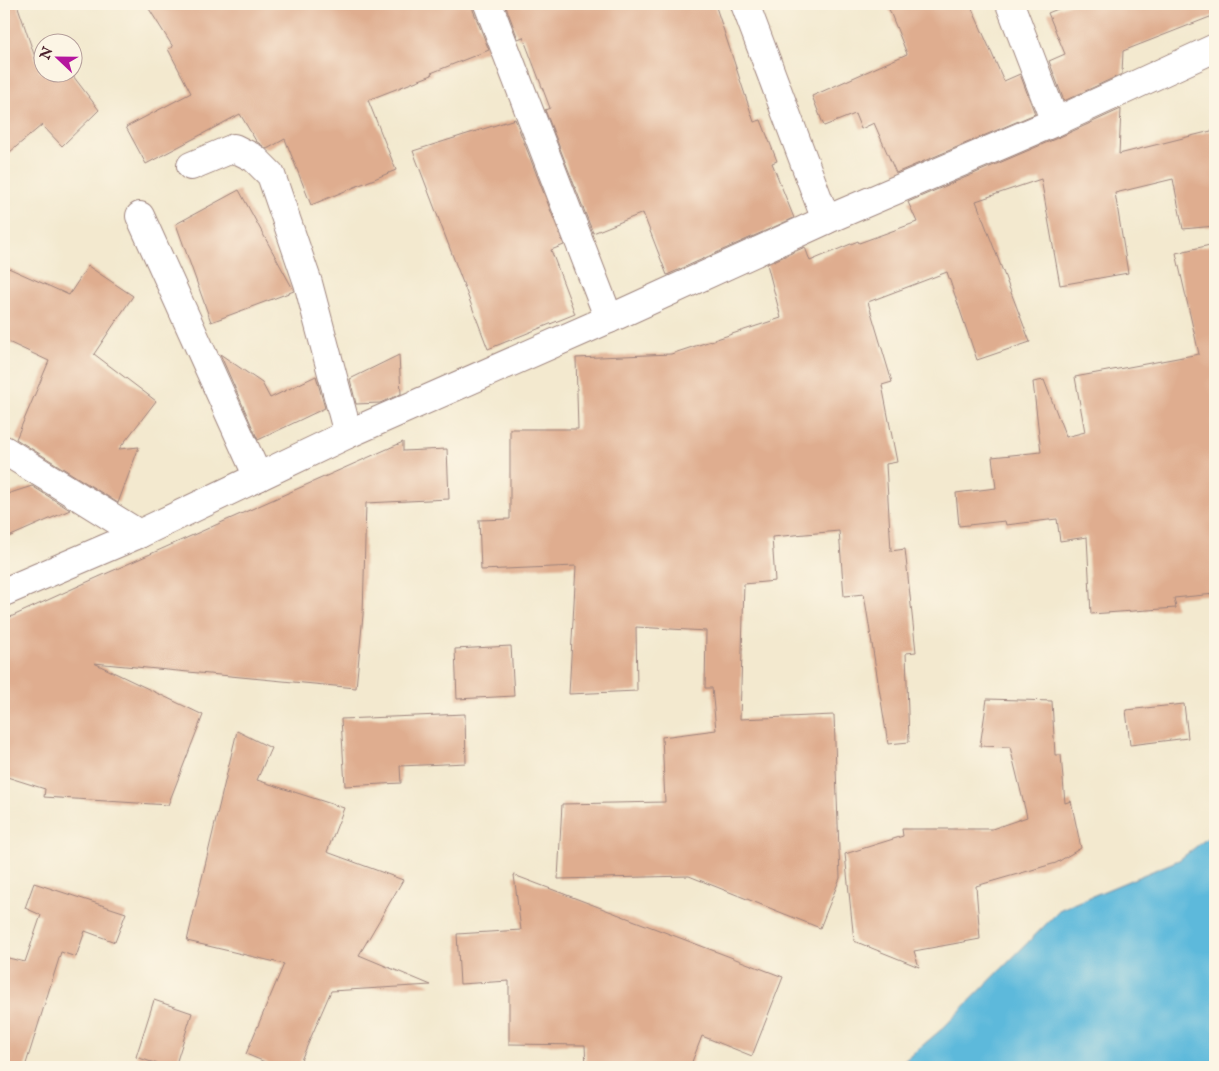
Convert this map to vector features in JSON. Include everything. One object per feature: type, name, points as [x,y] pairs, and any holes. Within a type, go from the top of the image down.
[{"type":"street","points":[[488,4],[610,320]]},
{"type":"street","points":[[745,4],[826,220]]},
{"type":"street","points":[[1010,4],[1055,122]]},
{"type":"street","points":[[4,592],[138,534],[348,434],[610,320],[826,220],[1055,122],[1215,48]]},
{"type":"street","points":[[191,166],[234,148],[254,158],[271,175],[308,283],[348,434]]},
{"type":"street","points":[[140,216],[258,478]]},
{"type":"street","points":[[4,450],[138,534]]},
{"type":"water","points":[[1215,832],[1215,1067],[897,1067],[943,1028],[1061,909],[1179,860]]},
{"type":"building","points":[[4,4],[17,4],[32,48],[32,82],[78,82],[99,110],[62,146],[42,125],[4,157]]},
{"type":"building","points":[[146,4],[473,4],[473,10],[489,50],[368,100],[396,170],[311,205],[285,139],[267,149],[256,141],[240,114],[146,164],[126,127],[191,93],[168,49],[173,47]]},
{"type":"building","points":[[505,4],[715,4],[754,122],[761,120],[777,161],[772,163],[794,218],[667,275],[643,213],[593,233],[545,110],[550,108],[523,37],[518,39]]},
{"type":"building","points":[[887,4],[970,4],[1004,81],[1020,74],[1035,114],[896,173],[874,123],[861,129],[855,114],[824,126],[812,96],[907,54]]},
{"type":"building","points":[[1070,4],[1215,4],[1215,15],[1123,51],[1122,74],[1064,101],[1049,61],[1065,54],[1048,13]]},
{"type":"building","points":[[1121,109],[1119,154],[1215,130],[1215,226],[1183,229],[1173,179],[1115,193],[1128,273],[1060,285],[1041,179],[976,201],[1030,342],[977,360],[947,272],[868,302],[892,382],[882,385],[897,462],[886,464],[891,551],[905,549],[916,652],[906,653],[909,742],[888,744],[864,594],[844,596],[839,531],[772,537],[775,581],[744,584],[740,719],[834,715],[840,878],[820,928],[689,876],[558,879],[562,804],[665,802],[662,737],[716,730],[712,688],[705,688],[706,631],[636,627],[637,691],[569,694],[576,566],[481,570],[479,520],[510,519],[510,429],[578,429],[576,358],[671,354],[781,318],[767,264],[805,247],[810,261],[858,241],[859,243],[917,222],[908,202]]},
{"type":"building","points":[[515,119],[564,245],[551,250],[575,314],[488,349],[413,151]]},
{"type":"building","points":[[239,190],[294,291],[211,322],[176,224]]},
{"type":"building","points":[[1210,245],[1215,266],[1215,594],[1174,598],[1176,608],[1091,614],[1087,537],[1060,541],[1057,519],[1006,525],[1005,521],[959,526],[956,493],[996,488],[992,457],[1041,452],[1033,382],[1044,380],[1066,437],[1085,432],[1075,377],[1199,354],[1176,253]]},
{"type":"building","points":[[4,266],[69,295],[88,266],[133,296],[94,354],[156,401],[119,449],[139,447],[118,503],[16,439],[49,361],[4,340]]},
{"type":"building","points":[[220,354],[262,383],[270,398],[316,376],[325,408],[258,440]]},
{"type":"building","points":[[399,355],[401,394],[380,403],[356,404],[350,379]]},
{"type":"building","points":[[403,442],[403,451],[447,449],[449,499],[366,503],[363,615],[356,688],[94,663],[203,715],[168,805],[44,797],[45,789],[4,776],[4,620]]},
{"type":"building","points":[[32,486],[70,510],[4,539],[4,495]]},
{"type":"building","points":[[511,646],[514,696],[457,699],[455,649]]},
{"type":"building","points":[[987,699],[1052,701],[1055,755],[1061,755],[1065,803],[1071,801],[1081,848],[1056,863],[976,886],[980,939],[914,951],[919,967],[854,941],[845,854],[903,836],[902,829],[992,829],[1027,817],[1010,747],[980,746]]},
{"type":"building","points":[[1184,704],[1188,738],[1130,745],[1126,710]]},
{"type":"building","points":[[465,714],[466,763],[400,766],[401,783],[345,786],[341,719]]},
{"type":"building","points":[[237,731],[271,748],[257,780],[344,808],[327,852],[403,880],[359,955],[431,985],[331,991],[298,1067],[277,1067],[246,1054],[284,964],[187,941]]},
{"type":"building","points":[[514,875],[783,977],[752,1056],[702,1036],[690,1067],[586,1067],[585,1045],[509,1044],[509,981],[460,984],[457,934],[521,930]]},
{"type":"building","points":[[34,883],[126,913],[115,942],[85,931],[76,957],[61,952],[25,1067],[4,1067],[4,957],[25,962],[41,915],[25,908]]},
{"type":"building","points":[[154,1000],[192,1013],[175,1067],[167,1067],[136,1057]]}]
